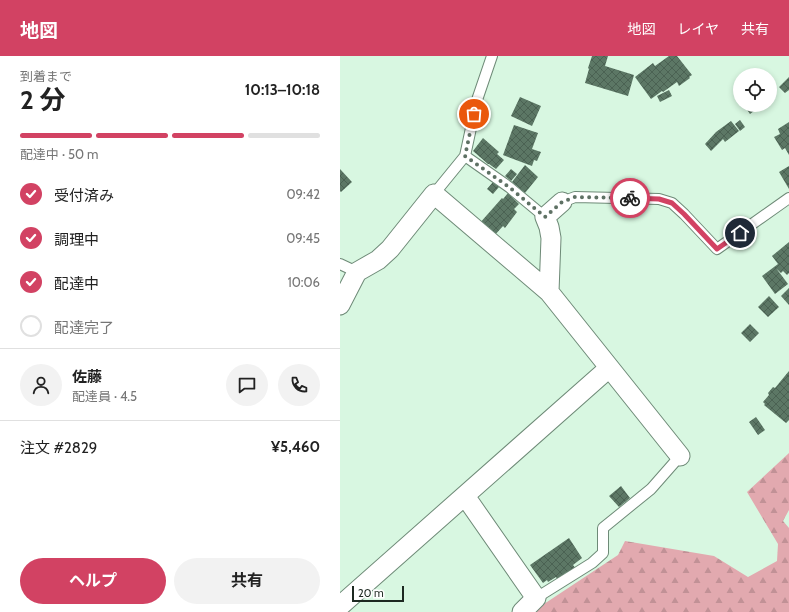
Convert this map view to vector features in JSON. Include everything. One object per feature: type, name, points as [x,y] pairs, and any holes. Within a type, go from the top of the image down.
[{"type":"street","points":[[340,305],[348,268],[378,260],[390,249],[434,194],[548,292],[680,456]]},
{"type":"street","points":[[548,292],[551,238],[545,217],[562,202]]},
{"type":"street","points":[[340,606],[609,368]]},
{"type":"street","points":[[465,496],[536,598],[522,612]]},
{"type":"lane","points":[[434,194],[465,156],[477,100],[492,56]]},
{"type":"lane","points":[[465,156],[509,187],[545,217]]},
{"type":"lane","points":[[562,202],[575,197],[659,199],[672,203],[717,249],[789,198]]},
{"type":"lane","points":[[536,598],[592,563],[603,553],[603,528],[651,489],[680,456]]},
{"type":"green space","points":[[789,453],[789,510],[783,521],[789,528],[789,612],[536,612],[544,604],[618,555],[625,541],[714,556],[748,577],[777,561],[778,544],[747,492]]},
{"type":"building","points":[[592,56],[608,56],[605,66],[634,75],[628,96],[585,83]]},
{"type":"building","points":[[669,56],[677,56],[692,75],[679,86],[677,82],[651,99],[635,77],[653,63],[655,66]]},
{"type":"building","points":[[789,77],[789,90],[785,93],[779,87]]},
{"type":"building","points":[[669,90],[672,96],[660,102],[657,96]]},
{"type":"building","points":[[520,97],[541,106],[532,126],[511,116]]},
{"type":"building","points":[[740,120],[745,127],[740,131],[735,124]]},
{"type":"building","points":[[731,121],[739,131],[725,142],[723,139],[711,151],[705,144],[716,132]]},
{"type":"building","points":[[789,122],[789,155],[785,148],[782,150],[774,137],[780,134],[778,129]]},
{"type":"building","points":[[514,125],[538,133],[532,149],[541,152],[537,161],[534,160],[532,166],[503,155]]},
{"type":"building","points":[[483,138],[499,152],[497,154],[504,160],[496,169],[473,151]]},
{"type":"building","points":[[525,165],[538,177],[525,193],[512,182]]},
{"type":"building","points":[[789,166],[789,189],[779,172]]},
{"type":"building","points":[[340,169],[352,182],[341,192],[340,191]]},
{"type":"building","points":[[511,169],[517,174],[511,181],[505,176]]},
{"type":"building","points":[[493,182],[499,187],[493,194],[487,189]]},
{"type":"building","points":[[508,193],[519,204],[514,209],[517,212],[505,228],[503,226],[494,236],[479,224]]},
{"type":"building","points":[[789,242],[789,273],[787,275],[783,271],[781,273],[776,268],[788,284],[775,294],[762,276],[778,264],[772,256]]},
{"type":"building","points":[[789,288],[789,305],[781,296]]},
{"type":"building","points":[[769,296],[779,307],[768,317],[758,307]]},
{"type":"building","points":[[750,324],[759,333],[750,342],[741,333]]},
{"type":"building","points":[[789,371],[789,420],[786,423],[764,405],[765,404],[763,402],[773,387],[775,388]]},
{"type":"building","points":[[756,417],[765,430],[758,435],[749,422]]},
{"type":"building","points":[[621,486],[630,498],[619,507],[609,496]]},
{"type":"building","points":[[569,538],[582,558],[573,565],[576,569],[569,574],[567,572],[557,579],[556,577],[543,583],[530,565]]},
{"type":"way so far","points":[[474,114],[465,156],[509,187],[545,217],[562,202],[575,197],[630,198]]},
{"type":"route","points":[[630,198],[659,199],[672,203],[717,249],[740,233]]}]
